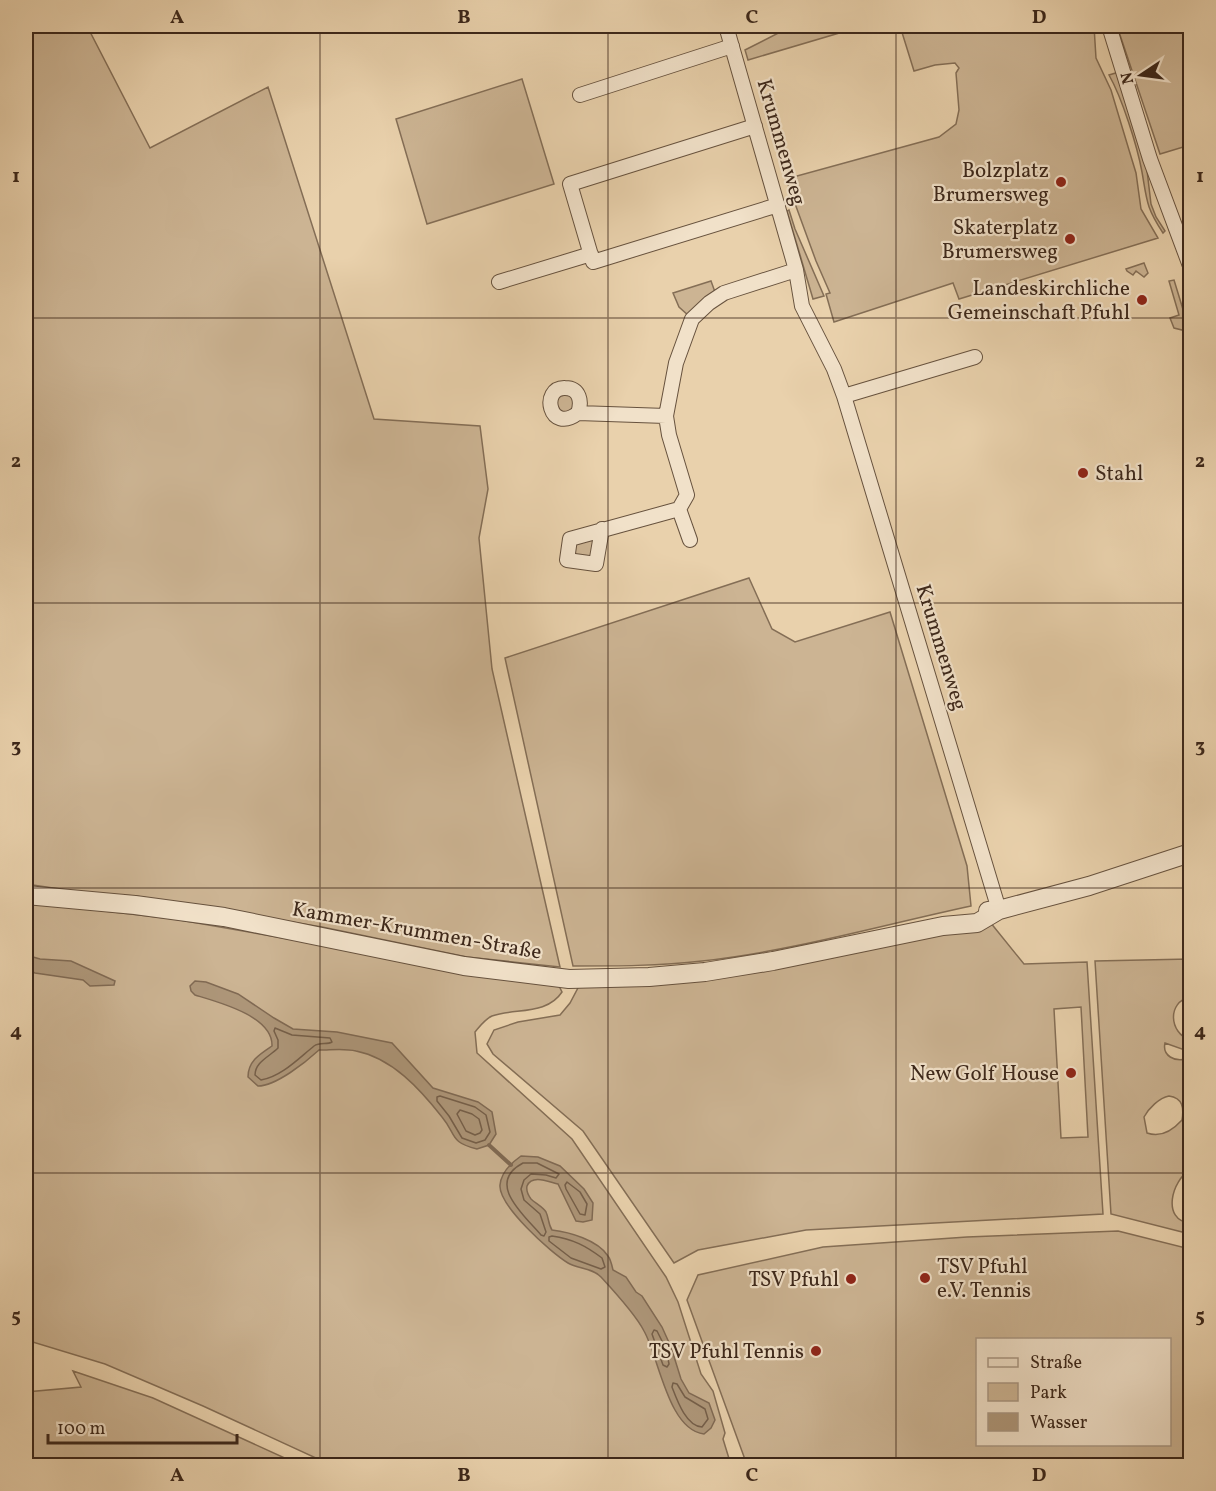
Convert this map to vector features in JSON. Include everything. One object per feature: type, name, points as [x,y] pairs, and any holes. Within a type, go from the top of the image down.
[{"type":"street","name":"Krummenweg","points":[[726,26],[796,270],[811,303],[821,345],[834,369],[844,396],[999,910]]},
{"type":"street","points":[[1109,26],[1150,159],[1157,206],[1178,236],[1191,266]]},
{"type":"street","points":[[580,95],[732,46]]},
{"type":"street","points":[[755,126],[570,184],[593,262],[778,205]]},
{"type":"street","points":[[499,282],[591,254]]},
{"type":"street","points":[[690,540],[680,509],[687,495],[669,435],[666,416],[676,363],[692,319],[724,292],[796,270]]},
{"type":"street","points":[[844,396],[975,357]]},
{"type":"street","points":[[578,413],[666,416]]},
{"type":"street","points":[[602,529],[680,509]]},
{"type":"street","name":"Kammer-Krummen-Straße","points":[[26,895],[135,905],[224,917],[464,966],[569,978],[649,977],[773,962],[943,926],[976,923],[999,910],[1089,886],[1191,854]]},
{"type":"green space","points":[[26,26],[87,26],[150,148],[268,87],[374,419],[480,426],[488,489],[479,538],[492,669],[560,967],[467,957],[322,927],[136,896],[87,893],[26,884]]},
{"type":"green space","points":[[792,26],[863,26],[748,60],[745,50]]},
{"type":"green space","points":[[900,26],[1094,26],[1096,58],[1111,90],[1136,173],[1141,209],[1158,238],[959,299],[953,283],[834,322],[826,294],[830,293],[786,179],[939,137],[956,124],[959,110],[956,73],[959,68],[955,63],[935,65],[914,71]]},
{"type":"green space","points":[[1117,26],[1190,26],[1190,145],[1160,154]]},
{"type":"green space","points":[[1119,72],[1146,162],[1151,204],[1165,231],[1163,233],[1148,204],[1133,136],[1109,75]]},
{"type":"green space","points":[[522,79],[554,184],[427,224],[396,119]]},
{"type":"green space","points":[[789,210],[824,296],[813,299],[787,211]]},
{"type":"green space","points":[[1144,263],[1148,273],[1144,277],[1136,271],[1133,275],[1126,269]]},
{"type":"green space","points":[[1174,280],[1185,316],[1186,331],[1174,328],[1170,318],[1179,315],[1169,281]]},
{"type":"green space","points":[[711,281],[715,292],[689,316],[679,307],[673,293]]},
{"type":"green space","points":[[568,394],[572,396],[575,407],[567,414],[557,409],[557,397]]},
{"type":"green space","points":[[593,539],[593,553],[590,556],[579,557],[574,551],[575,544]]},
{"type":"green space","points":[[749,578],[772,629],[795,642],[890,612],[967,866],[971,906],[736,957],[670,964],[573,966],[505,658]]},
{"type":"green space","points":[[26,902],[174,919],[559,986],[562,992],[556,999],[540,1008],[501,1014],[487,1019],[475,1032],[477,1053],[572,1139],[666,1277],[678,1302],[701,1374],[713,1391],[731,1465],[331,1465],[105,1364],[26,1340]]},
{"type":"green space","points":[[990,922],[1024,964],[1087,962],[1103,1214],[806,1230],[698,1250],[674,1263],[583,1131],[493,1054],[487,1044],[494,1030],[518,1022],[560,1015],[579,986],[648,986],[831,958]],"holes":[[[1081,1007],[1088,1137],[1061,1138],[1054,1009]]]},
{"type":"green space","points":[[1190,959],[1190,997],[1177,1005],[1174,1018],[1178,1031],[1190,1040],[1190,1170],[1178,1182],[1172,1199],[1175,1215],[1190,1223],[1190,1234],[1111,1214],[1095,961]],"holes":[[[1165,1043],[1185,1050],[1186,1059],[1178,1060],[1167,1055]],[[1169,1096],[1182,1104],[1182,1120],[1166,1132],[1147,1133],[1144,1117],[1155,1104]]]},
{"type":"green space","points":[[1118,1231],[1190,1249],[1190,1465],[747,1465],[687,1300],[698,1275],[823,1247],[967,1237]]},
{"type":"green space","points":[[73,1371],[153,1398],[300,1465],[26,1465],[26,1392],[81,1387]]},
{"type":"water","points":[[26,955],[40,959],[71,961],[115,981],[114,985],[90,986],[83,980],[35,973],[26,969]]},
{"type":"water","points":[[195,981],[206,982],[238,994],[293,1029],[337,1032],[392,1043],[433,1088],[478,1102],[492,1112],[496,1134],[489,1145],[477,1149],[462,1144],[433,1106],[404,1076],[382,1060],[352,1050],[319,1050],[282,1078],[258,1086],[248,1077],[249,1071],[256,1058],[272,1046],[270,1035],[264,1026],[243,1012],[195,995],[190,986]]},
{"type":"water","points":[[521,1156],[538,1157],[560,1166],[584,1189],[593,1203],[592,1220],[583,1222],[576,1221],[558,1184],[533,1180],[527,1186],[531,1199],[546,1212],[552,1230],[575,1235],[597,1245],[609,1258],[613,1270],[626,1277],[636,1292],[642,1296],[662,1327],[681,1379],[689,1393],[709,1403],[715,1420],[704,1434],[692,1429],[673,1407],[644,1331],[618,1296],[598,1274],[568,1263],[550,1249],[527,1228],[507,1204],[500,1185],[502,1176]]},
{"type":"waterway","points":[[489,1145],[511,1165]]},
{"type":"place","name":"Bolzplatz Brumersweg","points":[[1061,182]]},
{"type":"place","name":"Skaterplatz Brumersweg","points":[[1070,239]]},
{"type":"place","name":"Landeskirchliche Gemeinschaft Pfuhl","points":[[1142,300]]},
{"type":"place","name":"Stahl","points":[[1083,473]]},
{"type":"place","name":"New Golf House","points":[[1071,1073]]},
{"type":"place","name":"TSV Pfuhl e.V. Tennis","points":[[925,1278]]},
{"type":"place","name":"TSV Pfuhl","points":[[851,1279]]},
{"type":"place","name":"TSV Pfuhl Tennis","points":[[816,1351]]}]
